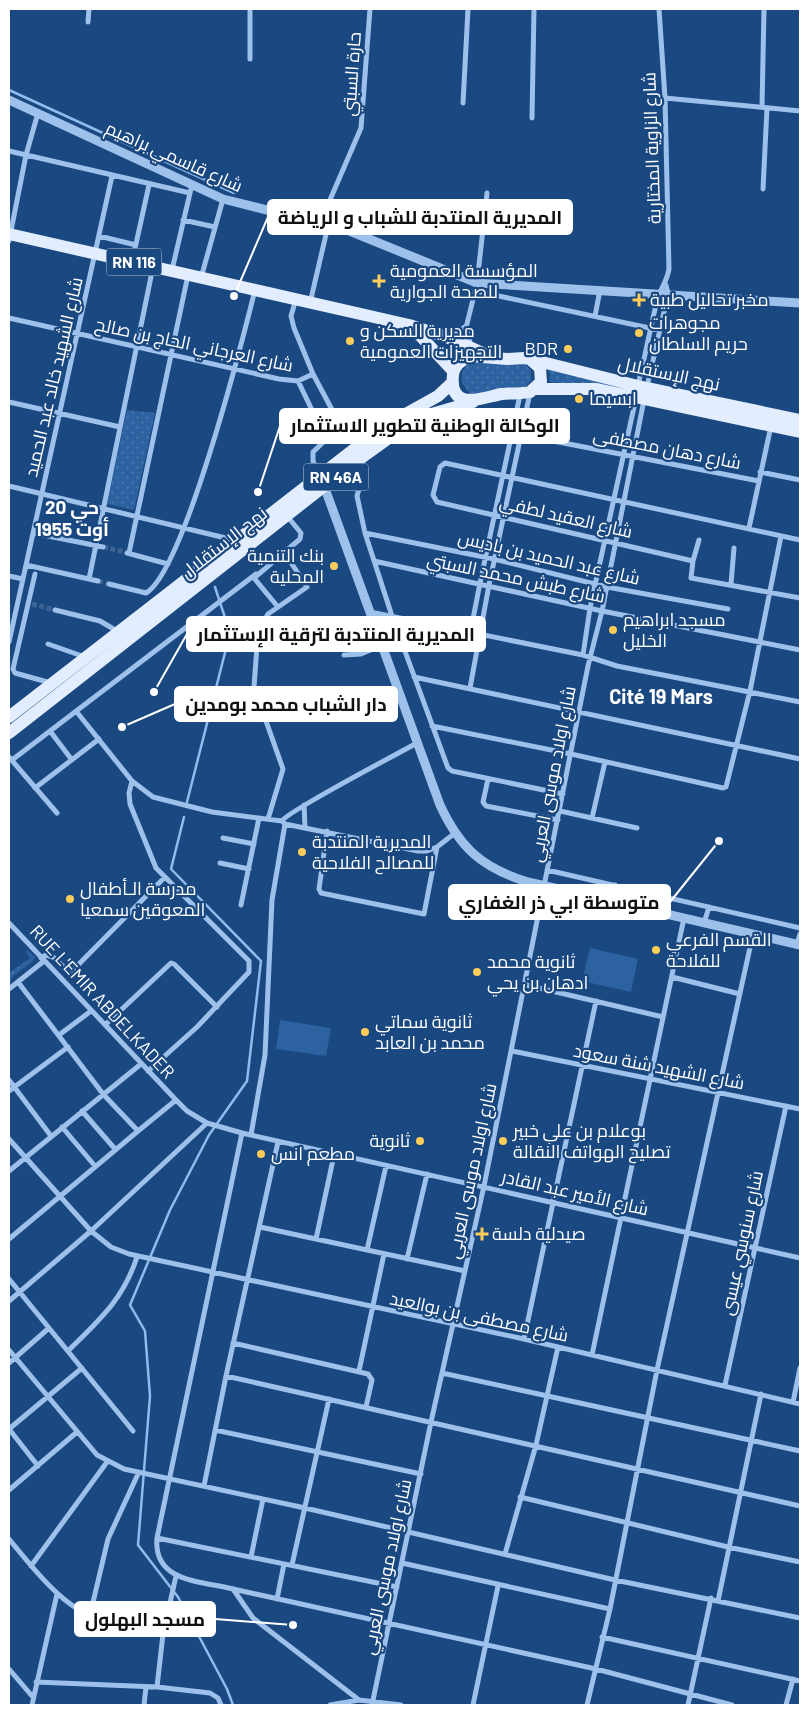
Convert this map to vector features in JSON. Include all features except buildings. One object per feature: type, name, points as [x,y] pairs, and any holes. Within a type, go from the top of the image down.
[{"type":"main road","name":"RN 116","points":[[9,237],[95,253],[409,325],[449,338],[494,358]]},
{"type":"main road","name":"RN 116","points":[[409,325],[424,338],[452,377]]},
{"type":"main road","name":"نهج الإستقلال","points":[[9,733],[287,516],[322,481],[384,426],[438,396],[452,377],[461,360],[470,356],[530,359],[641,393],[800,432]]},
{"type":"main road","points":[[529,392],[542,375],[540,368],[530,359]]},
{"type":"main road","points":[[452,377],[457,393],[464,399],[473,402]]},
{"type":"main road","name":"نهج الإستقلال","points":[[9,717],[235,540],[322,481],[358,461],[396,433],[428,415],[501,394],[596,389],[641,393],[800,420]]},
{"type":"street","points":[[88,22],[89,9]]},
{"type":"street","points":[[250,9],[250,59]]},
{"type":"street","name":"حارة السبتي","points":[[310,302],[324,224],[361,128],[370,9]]},
{"type":"street","points":[[463,103],[468,9]]},
{"type":"street","points":[[532,118],[534,9]]},
{"type":"street","name":"شارع الزاوية المختارية","points":[[659,9],[665,98],[669,269],[664,291]]},
{"type":"street","points":[[763,189],[765,108],[764,9]]},
{"type":"street","points":[[665,98],[800,111]]},
{"type":"street","name":"شارع قاسمي براهيم","points":[[9,100],[191,189],[243,205],[347,230],[476,287],[664,291],[800,303]]},
{"type":"street","points":[[9,237],[26,155],[38,113]]},
{"type":"street","points":[[9,151],[150,185],[191,189],[182,220],[172,271]]},
{"type":"street","name":"شارع الشهيد خالد عبد الحميد","points":[[9,642],[112,176]]},
{"type":"street","points":[[132,262],[150,185]]},
{"type":"street","points":[[461,360],[467,346],[467,326],[476,287],[487,193]]},
{"type":"street","points":[[201,278],[222,199]]},
{"type":"street","points":[[182,220],[215,227]]},
{"type":"street","points":[[99,236],[136,245]]},
{"type":"street","points":[[89,579],[153,267]]},
{"type":"street","points":[[168,564],[127,552],[137,517],[188,275]]},
{"type":"street","points":[[476,287],[659,330]]},
{"type":"street","points":[[109,584],[146,593],[156,583],[168,564],[184,528],[235,370],[257,290]]},
{"type":"street","points":[[595,316],[600,290]]},
{"type":"street","name":"شارع اولاد موسى العربي","points":[[372,1703],[431,1422],[484,1186],[526,985],[590,657],[607,587],[633,457],[650,328],[664,291]]},
{"type":"street","name":"شارع اولاد موسى العربي","points":[[583,655],[590,608],[624,455],[659,330],[664,291]]},
{"type":"street","points":[[296,299],[291,316],[294,328],[313,374],[338,419],[336,430],[312,455],[440,806],[455,833],[473,855],[488,866],[508,876],[799,945],[800,934]]},
{"type":"street","name":"شارع العرجاني الحاج بن صالح","points":[[9,318],[235,370],[298,381],[313,374]]},
{"type":"street","points":[[449,338],[467,326]]},
{"type":"street","points":[[467,326],[467,346]]},
{"type":"street","points":[[298,381],[326,439]]},
{"type":"street","points":[[478,640],[472,632],[485,557],[512,433],[529,392]]},
{"type":"street","points":[[470,688],[494,558],[504,518],[529,392]]},
{"type":"street","points":[[9,402],[120,427]]},
{"type":"street","points":[[749,528],[771,425]]},
{"type":"street","name":"شارع دهان مصطفى","points":[[512,433],[759,481]]},
{"type":"street","points":[[358,461],[360,481],[357,496],[365,533],[392,616],[450,770],[563,794]]},
{"type":"street","name":"شارع العقيد لطفي","points":[[503,476],[445,463],[440,467],[434,499],[504,518],[693,561]]},
{"type":"street","points":[[760,472],[800,480]]},
{"type":"street","points":[[503,476],[800,540]]},
{"type":"street","points":[[9,486],[235,540]]},
{"type":"street","points":[[57,813],[10,759],[50,731],[284,552],[302,536],[287,516]]},
{"type":"street","points":[[33,533],[103,547]]},
{"type":"street","name":"شارع عبد الحميد بن باديس","points":[[365,533],[494,558],[596,582],[607,587],[728,609]]},
{"type":"street","points":[[432,726],[571,754],[723,788],[726,787],[750,691],[781,536]]},
{"type":"street","points":[[699,540],[697,541],[691,578],[800,598]]},
{"type":"street","points":[[731,584],[734,548]]},
{"type":"street","points":[[268,819],[283,769],[254,687],[253,675],[258,632],[263,619],[306,587],[284,552]]},
{"type":"street","name":"شارع طبش محمد السبتي","points":[[374,561],[602,611],[799,650]]},
{"type":"street","points":[[26,566],[98,581]]},
{"type":"street","points":[[35,574],[31,604],[13,671],[51,683]]},
{"type":"street","points":[[256,574],[256,581],[278,607]]},
{"type":"street","points":[[9,576],[23,579]]},
{"type":"street","points":[[55,610],[100,621],[117,632]]},
{"type":"street","points":[[369,612],[583,655],[617,666],[800,702]]},
{"type":"street","points":[[799,650],[800,643]]},
{"type":"street","points":[[48,644],[85,657]]},
{"type":"street","points":[[344,655],[361,654],[382,645]]},
{"type":"street","points":[[414,677],[800,759]]},
{"type":"street","points":[[76,711],[132,781],[153,797],[176,804],[284,822],[418,851],[427,851],[437,847],[455,833]]},
{"type":"street","points":[[50,731],[72,760]]},
{"type":"street","points":[[35,788],[99,739]]},
{"type":"street","points":[[251,1135],[265,1055],[272,900],[284,817],[417,743]]},
{"type":"street","points":[[592,818],[605,762]]},
{"type":"street","points":[[488,779],[484,804],[558,820]]},
{"type":"street","points":[[132,781],[129,794],[130,804],[145,845],[156,868],[249,961],[249,972],[217,1007],[148,1071]]},
{"type":"street","points":[[304,806],[305,827]]},
{"type":"street","points":[[560,811],[637,828]]},
{"type":"street","points":[[241,905],[259,818]]},
{"type":"street","points":[[326,831],[320,893],[424,914],[437,847]]},
{"type":"street","points":[[223,838],[254,844]]},
{"type":"street","points":[[220,863],[249,869]]},
{"type":"street","points":[[548,870],[800,928]]},
{"type":"street","points":[[9,989],[46,955],[53,957],[66,970],[73,970],[165,877]]},
{"type":"street","points":[[610,901],[614,885]]},
{"type":"street","points":[[704,923],[709,907]]},
{"type":"street","points":[[592,1355],[684,918]]},
{"type":"street","name":"RUE L'EMIR ABDELKADER","points":[[9,923],[176,1100]]},
{"type":"street","points":[[587,1705],[610,1609],[657,1370],[753,934]]},
{"type":"street","points":[[104,1025],[171,964],[174,964],[217,1007]]},
{"type":"street","points":[[672,977],[740,994]]},
{"type":"street","points":[[18,982],[103,1094],[138,1131]]},
{"type":"street","points":[[526,985],[663,1017]]},
{"type":"street","points":[[524,1340],[596,1001]]},
{"type":"street","points":[[59,1035],[91,1011]]},
{"type":"street","points":[[9,1091],[68,1047]]},
{"type":"street","name":"شارع الشهيد شنة سعود","points":[[512,1051],[800,1109]]},
{"type":"street","points":[[9,1171],[141,1064]]},
{"type":"street","points":[[9,1080],[51,1136]]},
{"type":"street","points":[[9,1239],[176,1100]]},
{"type":"street","name":"شارع الأمير عبد القادر","points":[[176,1100],[187,1111],[218,1127],[800,1258]]},
{"type":"street","name":"شارع سنوسي عيسى","points":[[725,1385],[786,1106]]},
{"type":"street","points":[[82,1111],[115,1149]]},
{"type":"street","points":[[9,1301],[209,1124]]},
{"type":"street","points":[[62,1127],[95,1166]]},
{"type":"street","points":[[242,1133],[168,1478],[157,1538],[156,1551],[166,1570],[176,1576],[389,1625],[596,1669],[732,1705]]},
{"type":"street","name":"شارع مصطفى بن بوالعيد","points":[[9,1139],[90,1231],[111,1247],[137,1257],[558,1347],[800,1404]]},
{"type":"street","points":[[204,1486],[233,1343],[278,1142]]},
{"type":"street","points":[[316,1239],[334,1154]]},
{"type":"street","points":[[367,1250],[386,1166]]},
{"type":"street","points":[[407,1259],[427,1174]]},
{"type":"street","points":[[260,1227],[465,1271]]},
{"type":"street","points":[[359,1371],[384,1254]]},
{"type":"street","points":[[68,1351],[117,1300],[125,1288],[137,1257]]},
{"type":"street","points":[[9,1278],[132,1431]]},
{"type":"street","points":[[9,1363],[50,1328]]},
{"type":"street","points":[[233,1343],[368,1374],[372,1380],[366,1407]]},
{"type":"street","points":[[505,1554],[536,1445],[558,1347]]},
{"type":"street","points":[[9,1350],[97,1455],[107,1462],[138,1474],[168,1478],[615,1580],[711,1598],[800,1618]]},
{"type":"street","points":[[38,1466],[9,1429],[82,1368]]},
{"type":"street","points":[[793,1402],[800,1368]]},
{"type":"street","points":[[442,1373],[800,1450]]},
{"type":"street","points":[[226,1376],[800,1506]]},
{"type":"street","points":[[718,1601],[761,1394]]},
{"type":"street","points":[[292,1566],[329,1398]]},
{"type":"street","points":[[215,1430],[421,1474]]},
{"type":"street","points":[[9,1490],[77,1432]]},
{"type":"street","points":[[31,1566],[107,1462]]},
{"type":"street","points":[[90,1615],[108,1539],[138,1474]]},
{"type":"street","points":[[520,1497],[728,1547],[800,1562]]},
{"type":"street","points":[[250,1557],[263,1499]]},
{"type":"street","points":[[9,1538],[31,1566],[57,1594],[74,1608],[110,1624],[163,1634]]},
{"type":"street","points":[[157,1538],[397,1587]]},
{"type":"street","points":[[402,1563],[498,1586],[610,1609]]},
{"type":"street","points":[[277,1599],[284,1564]]},
{"type":"street","points":[[157,1687],[163,1634],[176,1576]]},
{"type":"street","points":[[473,1705],[498,1586]]},
{"type":"street","points":[[233,1589],[252,1618],[359,1700]]},
{"type":"street","points":[[32,1705],[32,1696],[57,1594]]},
{"type":"street","points":[[688,1705],[711,1598]]},
{"type":"street","points":[[602,1637],[800,1681]]},
{"type":"street","points":[[9,1669],[32,1696]]},
{"type":"street","points":[[786,1705],[793,1679]]},
{"type":"street","points":[[36,1682],[157,1687],[210,1693],[218,1698],[221,1705]]},
{"type":"street","points":[[144,1705],[146,1687]]},
{"type":"street","points":[[330,1705],[359,1700],[401,1705]]},
{"type":"shaded area","points":[[475,360],[523,362],[531,370],[531,381],[523,389],[471,394],[463,385],[462,376],[466,367]]},
{"type":"shaded area","points":[[547,368],[631,388],[549,382],[550,374]]},
{"type":"shaded area","points":[[127,410],[155,413],[134,510],[107,504]]},
{"type":"shaded area","points":[[590,948],[638,959],[631,992],[582,981]]},
{"type":"shaded area","points":[[27,950],[35,957],[33,961],[13,976],[9,984],[9,973],[30,958],[26,952]]},
{"type":"shaded area","points":[[280,1020],[331,1028],[326,1056],[276,1049]]},
{"type":"waterway","points":[[9,90],[234,193]]},
{"type":"waterway","points":[[187,802],[230,633],[215,587]]},
{"type":"waterway","points":[[184,817],[171,869],[261,961],[247,1081],[209,1135],[170,1210],[130,1305],[145,1331],[150,1396],[138,1545],[178,1597],[227,1689],[233,1705]]},
{"type":"tunnel","points":[[103,547],[126,552]]},
{"type":"tunnel","points":[[98,581],[109,584]]},
{"type":"tunnel","points":[[32,604],[55,610]]},
{"type":"place","name":"المؤسسة العمومية للصحة الجوارية","points":[[379,281]]},
{"type":"place","name":"المديرية المنتدبة للشباب و الرياضة","points":[[234,296]]},
{"type":"place","name":"مخبر تحاليل طبية","points":[[639,300]]},
{"type":"place","name":"مجوهرات حريم السلطان","points":[[639,333]]},
{"type":"place","name":"مديرية السكن و التجهيزات العمومية","points":[[350,341]]},
{"type":"place","name":"BDR","points":[[568,349]]},
{"type":"place","name":"ابسيما","points":[[579,399]]},
{"type":"place","name":"الوكالة الوطنية لتطوير الاستثمار","points":[[258,492]]},
{"type":"place","name":"بنك التنمية المحلية","points":[[334,566]]},
{"type":"place","name":"مسجد ابراهيم الخليل","points":[[613,630]]},
{"type":"place","name":"المديرية المنتدبة لترقية الإستثمار","points":[[154,692]]},
{"type":"place","name":"دار الشباب محمد بومدين","points":[[122,727]]},
{"type":"place","name":"متوسطة ابي ذر الغفاري","points":[[719,841]]},
{"type":"place","name":"المديرية المنتدبة للمصالح الفلاحية","points":[[302,852]]},
{"type":"place","name":"مدرسة الـأطفال المعوقين سمعيا","points":[[70,899]]},
{"type":"place","name":"القسم الفرعي للفلاحة","points":[[656,950]]},
{"type":"place","name":"ثانوية محمد ادهان بن يحي","points":[[477,972]]},
{"type":"place","name":"ثانوية سماتي محمد بن العابد","points":[[365,1032]]},
{"type":"place","name":"ثانوية","points":[[420,1141]]},
{"type":"place","name":"بوعلام بن علي خبير تصليح الهواتف النقالة","points":[[503,1141]]},
{"type":"place","name":"مطعم انس","points":[[261,1154]]},
{"type":"place","name":"صيدلية دلسة","points":[[482,1234]]},
{"type":"place","name":"مسجد البهلول","points":[[293,1625]]},
{"type":"district","name":"حي 20 أوت 1955","points":[[72,518]]},
{"type":"district","name":"Cité 19 Mars","points":[[661,697]]}]
